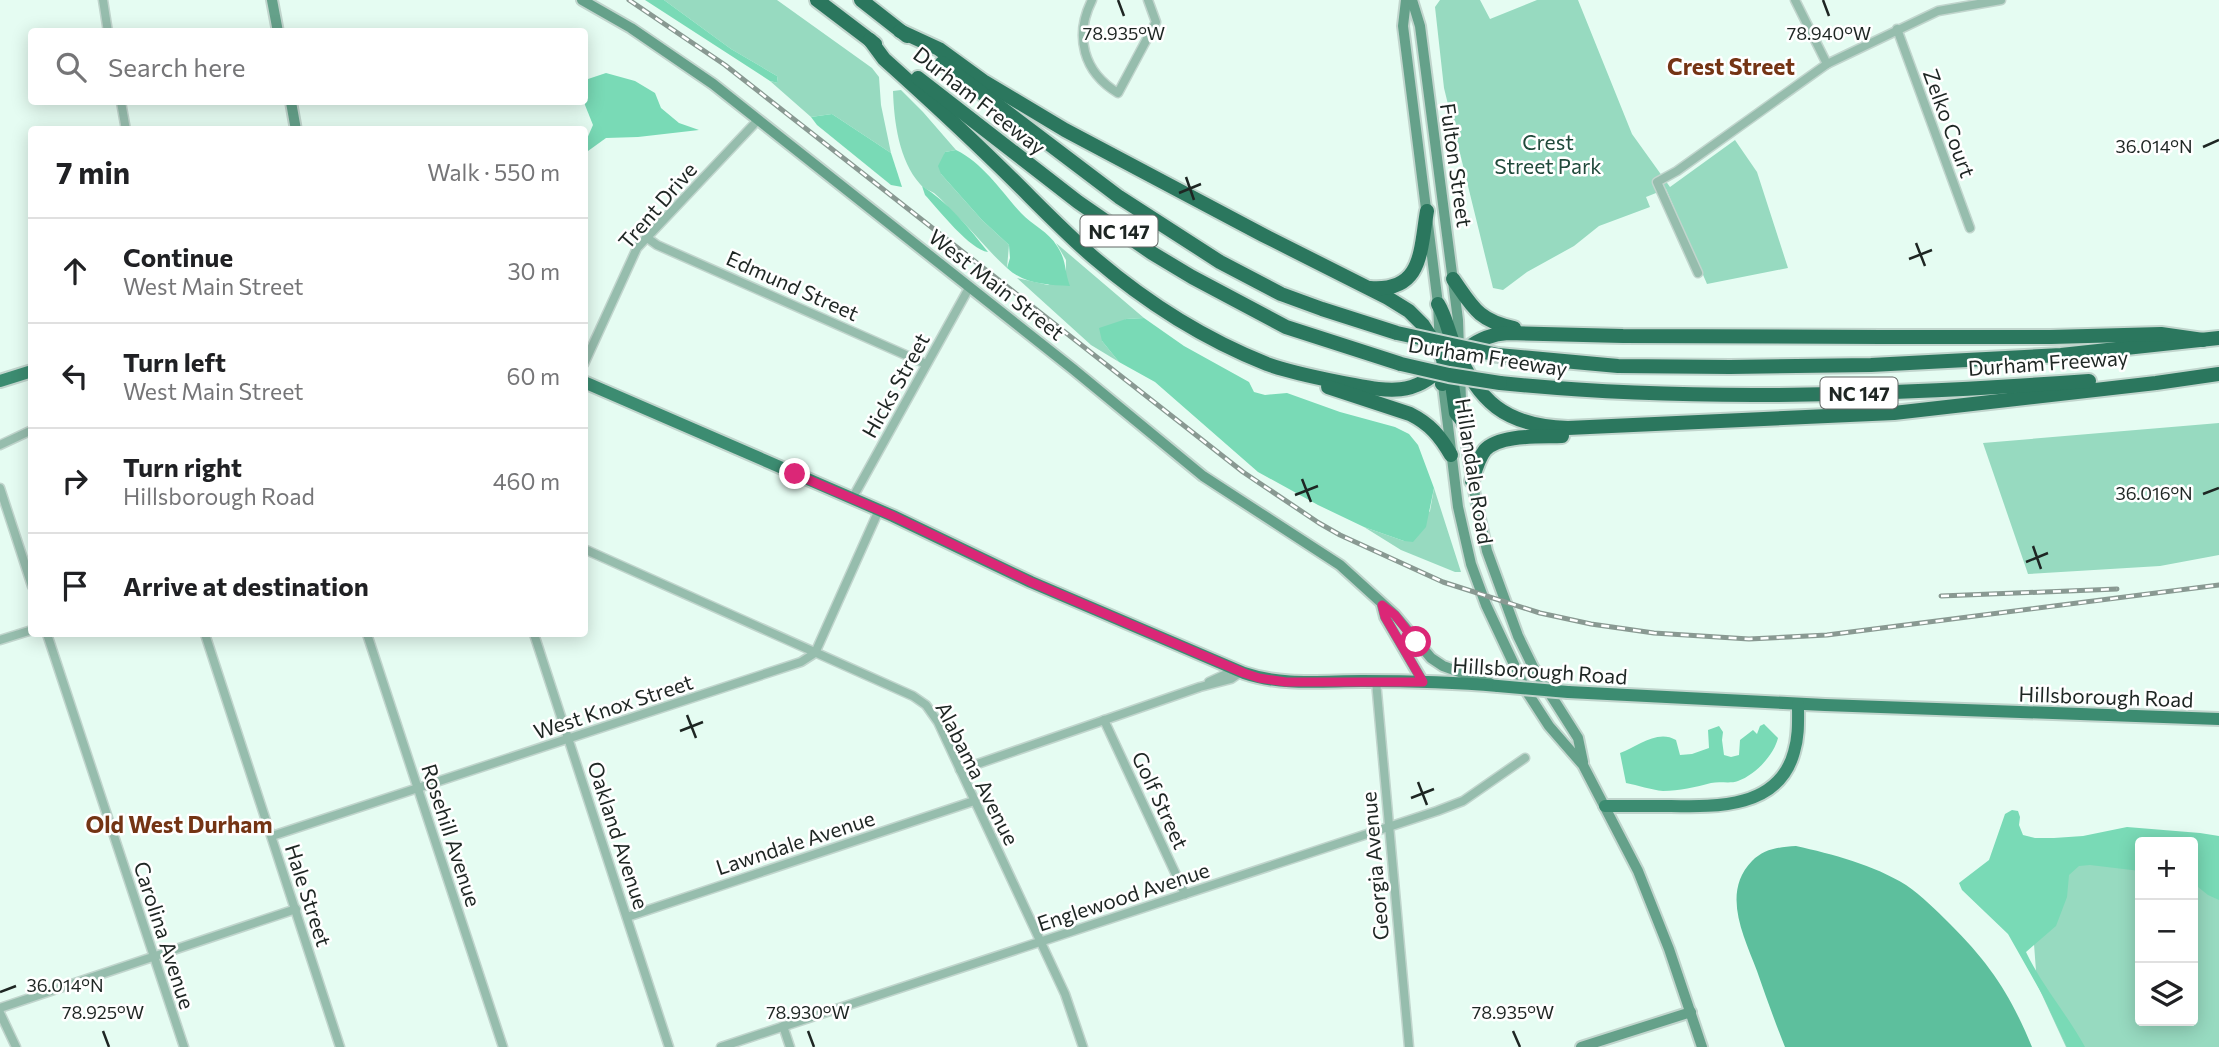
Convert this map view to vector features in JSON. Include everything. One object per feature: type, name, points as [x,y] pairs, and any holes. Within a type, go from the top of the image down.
[{"type":"highway","name":"Durham Freeway","points":[[817,0],[1079,202],[1152,253],[1243,306],[1286,327],[1401,364],[1500,383],[1630,394],[1910,392],[2219,374]]},
{"type":"highway","name":"Durham Freeway","points":[[861,0],[1119,197],[1220,262],[1282,294],[1397,333],[1498,355],[1568,363],[1730,368],[1871,365],[2061,355],[2219,338]]},
{"type":"highway","points":[[900,31],[939,49],[983,81],[1057,126],[1409,311],[1423,325],[1443,367],[1456,413],[1464,423]]},
{"type":"highway","points":[[870,40],[884,59],[1111,273],[1152,302],[1201,331],[1268,364],[1295,373],[1382,390],[1405,390],[1426,382],[1443,367],[1458,346],[1491,335],[1524,333],[1857,337],[2161,334],[2203,340]]},
{"type":"highway","points":[[1368,288],[1382,289],[1405,280],[1413,273],[1419,261],[1427,211]]},
{"type":"highway","points":[[1452,279],[1477,313],[1489,321],[1524,333]]},
{"type":"highway","points":[[1439,312],[1444,314],[1479,390],[1496,408],[1510,417],[1543,427],[1894,413],[2219,374]]},
{"type":"highway","points":[[1295,373],[1315,383],[1422,420],[1436,431],[1451,455]]},
{"type":"highway","points":[[1472,481],[1478,461],[1492,444],[1504,440],[1589,433],[1618,426]]},
{"type":"main road","points":[[272,0],[277,28]]},
{"type":"main road","name":"West Main Street","points":[[582,0],[631,28],[713,84],[1073,369],[1203,476],[1340,565],[1395,615],[1431,658],[1443,666],[1498,686]]},
{"type":"main road","name":"Fulton Street","points":[[1406,0],[1403,26],[1439,312]]},
{"type":"main road","name":"Fulton Street","points":[[1412,0],[1420,26],[1458,346]]},
{"type":"main road","points":[[292,105],[295,126]]},
{"type":"main road","name":"Hillandale Road","points":[[1439,312],[1451,455],[1471,564],[1486,605],[1527,692],[1549,726],[1583,765],[1605,806],[1650,901],[1702,1047]]},
{"type":"main road","name":"Hillandale Road","points":[[1458,346],[1472,481],[1487,551],[1503,598],[1533,667],[1578,738],[1583,765]]},
{"type":"main road","points":[[0,381],[28,372]]},
{"type":"main road","name":"Hillsborough Road","points":[[588,384],[879,510],[1020,577],[1259,678],[1277,681],[1423,682],[1798,704],[2219,719]]},
{"type":"main road","name":"West Main Street","points":[[1382,605],[1385,617],[1423,682]]},
{"type":"main road","points":[[1605,806],[1722,805],[1749,800],[1782,776],[1791,759],[1798,734],[1798,704]]},
{"type":"main road","points":[[1581,1047],[1691,1012]]},
{"type":"street","points":[[103,0],[107,28]]},
{"type":"street","points":[[1092,0],[1083,22],[1082,40],[1086,56],[1105,86],[1118,93],[1156,22],[1148,0]]},
{"type":"street","points":[[1795,0],[1827,64]]},
{"type":"street","points":[[1698,272],[1657,183],[1827,64],[1938,11],[2001,0]]},
{"type":"street","name":"Zelko Court","points":[[1896,29],[1970,228]]},
{"type":"street","points":[[122,105],[125,126]]},
{"type":"street","name":"Trent Drive","points":[[588,355],[637,248],[758,120]]},
{"type":"street","name":"Edmund Street","points":[[646,237],[669,250],[926,364]]},
{"type":"street","name":"Hicks Street","points":[[852,499],[969,288]]},
{"type":"street","points":[[0,445],[28,432]]},
{"type":"street","points":[[0,488],[28,574]]},
{"type":"street","points":[[815,653],[879,510]]},
{"type":"street","name":"Alabama Avenue","points":[[588,551],[920,699],[938,722],[1065,994],[1083,1047]]},
{"type":"street","points":[[0,640],[28,631]]},
{"type":"street","name":"Carolina Avenue","points":[[48,637],[184,1047]]},
{"type":"street","name":"Hale Street","points":[[206,637],[340,1047]]},
{"type":"street","name":"Rosehill Avenue","points":[[368,637],[503,1047]]},
{"type":"street","name":"Oakland Avenue","points":[[535,637],[668,1047]]},
{"type":"street","name":"West Knox Street","points":[[272,836],[801,662],[815,653]]},
{"type":"street","points":[[960,770],[1200,687],[1238,671]]},
{"type":"street","name":"Georgia Avenue","points":[[1376,681],[1409,1047]]},
{"type":"street","name":"Golf Street","points":[[1104,720],[1185,894]]},
{"type":"street","name":"Englewood Avenue","points":[[721,1047],[1463,801],[1525,758]]},
{"type":"street","name":"Lawndale Avenue","points":[[627,917],[974,801]]},
{"type":"street","points":[[16,1047],[0,1011],[296,909]]},
{"type":"street","points":[[783,1026],[790,1047]]},
{"type":"green space","points":[[664,0],[777,0],[872,68],[879,77],[881,105],[891,153],[832,114],[811,117],[770,81],[778,83],[777,76],[731,49]]},
{"type":"green space","name":"Crest Street Park","points":[[1440,0],[1480,0],[1490,19],[1537,0],[1578,0],[1632,134],[1670,187],[1735,140],[1757,172],[1788,268],[1707,284],[1666,189],[1646,197],[1650,207],[1599,226],[1574,246],[1527,272],[1503,290],[1493,288],[1444,88],[1435,7]]},
{"type":"green space","points":[[901,90],[956,150],[945,152],[941,174],[982,220],[1009,245],[1007,268],[941,199],[922,186],[907,164],[899,140],[893,91]]},
{"type":"green space","points":[[1056,243],[1144,318],[1126,319],[1102,341],[1119,362],[1091,345],[1017,278],[1048,285],[1066,275],[1066,260]]},
{"type":"green space","points":[[2219,423],[2219,555],[2160,566],[2028,574],[1983,443]]},
{"type":"green space","points":[[1434,488],[1461,572],[1401,550],[1364,527],[1404,541],[1430,511]]},
{"type":"green space","points":[[2073,855],[2135,856],[2135,1026],[2198,1026],[2198,857],[2219,857],[2219,1047],[2066,1047],[2037,984],[2033,931]]},
{"type":"shaded area","points":[[645,0],[664,0],[731,49],[777,76],[778,83],[770,81]]},
{"type":"shaded area","points":[[606,73],[635,81],[655,93],[661,108],[679,123],[699,130],[606,138],[588,151],[588,136],[593,125],[585,105],[588,105],[588,79]]},
{"type":"shaded area","points":[[832,114],[891,153],[902,187],[891,185],[817,125],[811,117]]},
{"type":"shaded area","points":[[956,150],[983,170],[1021,213],[1054,241],[1062,256],[1070,286],[1028,280],[1007,268],[1010,258],[1009,245],[982,220],[941,174],[938,166],[945,152]]},
{"type":"shaded area","points":[[922,186],[932,192],[966,225],[988,252],[981,250],[955,228],[925,195]]},
{"type":"shaded area","points":[[1144,318],[1184,346],[1249,382],[1254,392],[1265,395],[1287,393],[1340,412],[1395,427],[1409,434],[1418,445],[1434,488],[1426,527],[1413,542],[1404,541],[1364,527],[1258,472],[1155,382],[1119,362],[1102,341],[1099,328],[1126,319]]},
{"type":"shaded area","points":[[1764,724],[1778,738],[1776,744],[1757,769],[1738,781],[1714,782],[1681,790],[1663,791],[1626,783],[1620,753],[1647,740],[1669,737],[1676,740],[1680,755],[1692,754],[1709,748],[1708,730],[1719,726],[1723,732],[1724,755],[1731,757],[1739,755],[1740,740],[1753,730],[1757,734],[1760,726]]},
{"type":"shaded area","points":[[2012,810],[2018,811],[2023,835],[2035,838],[2083,836],[2127,827],[2219,836],[2219,900],[2198,887],[2198,837],[2135,837],[2135,870],[2090,865],[2079,866],[2069,875],[2067,897],[2056,926],[2026,952],[2039,977],[2085,1047],[2067,1047],[2043,996],[2008,934],[1962,890],[1959,883],[1989,860],[2005,814]]},
{"type":"shaded area","points":[[1796,846],[1867,866],[1906,885],[1923,898],[1988,967],[2016,1011],[2032,1047],[1785,1047],[1742,929],[1737,901],[1743,873],[1752,861],[1772,849]]},
{"type":"railway","points":[[629,0],[725,65],[1243,472],[1340,535],[1443,582],[1540,613],[1591,624],[1654,633],[1749,639],[1827,635],[2219,585]]},
{"type":"railway","points":[[1941,596],[2117,589]]},
{"type":"district","name":"Crest Street","points":[[1731,66]]},
{"type":"district","name":"Old West Durham","points":[[179,824]]},
{"type":"route","points":[[795,474],[893,516],[1031,582],[1259,678],[1286,682],[1423,682],[1385,617],[1382,605],[1395,615],[1416,642]]}]
